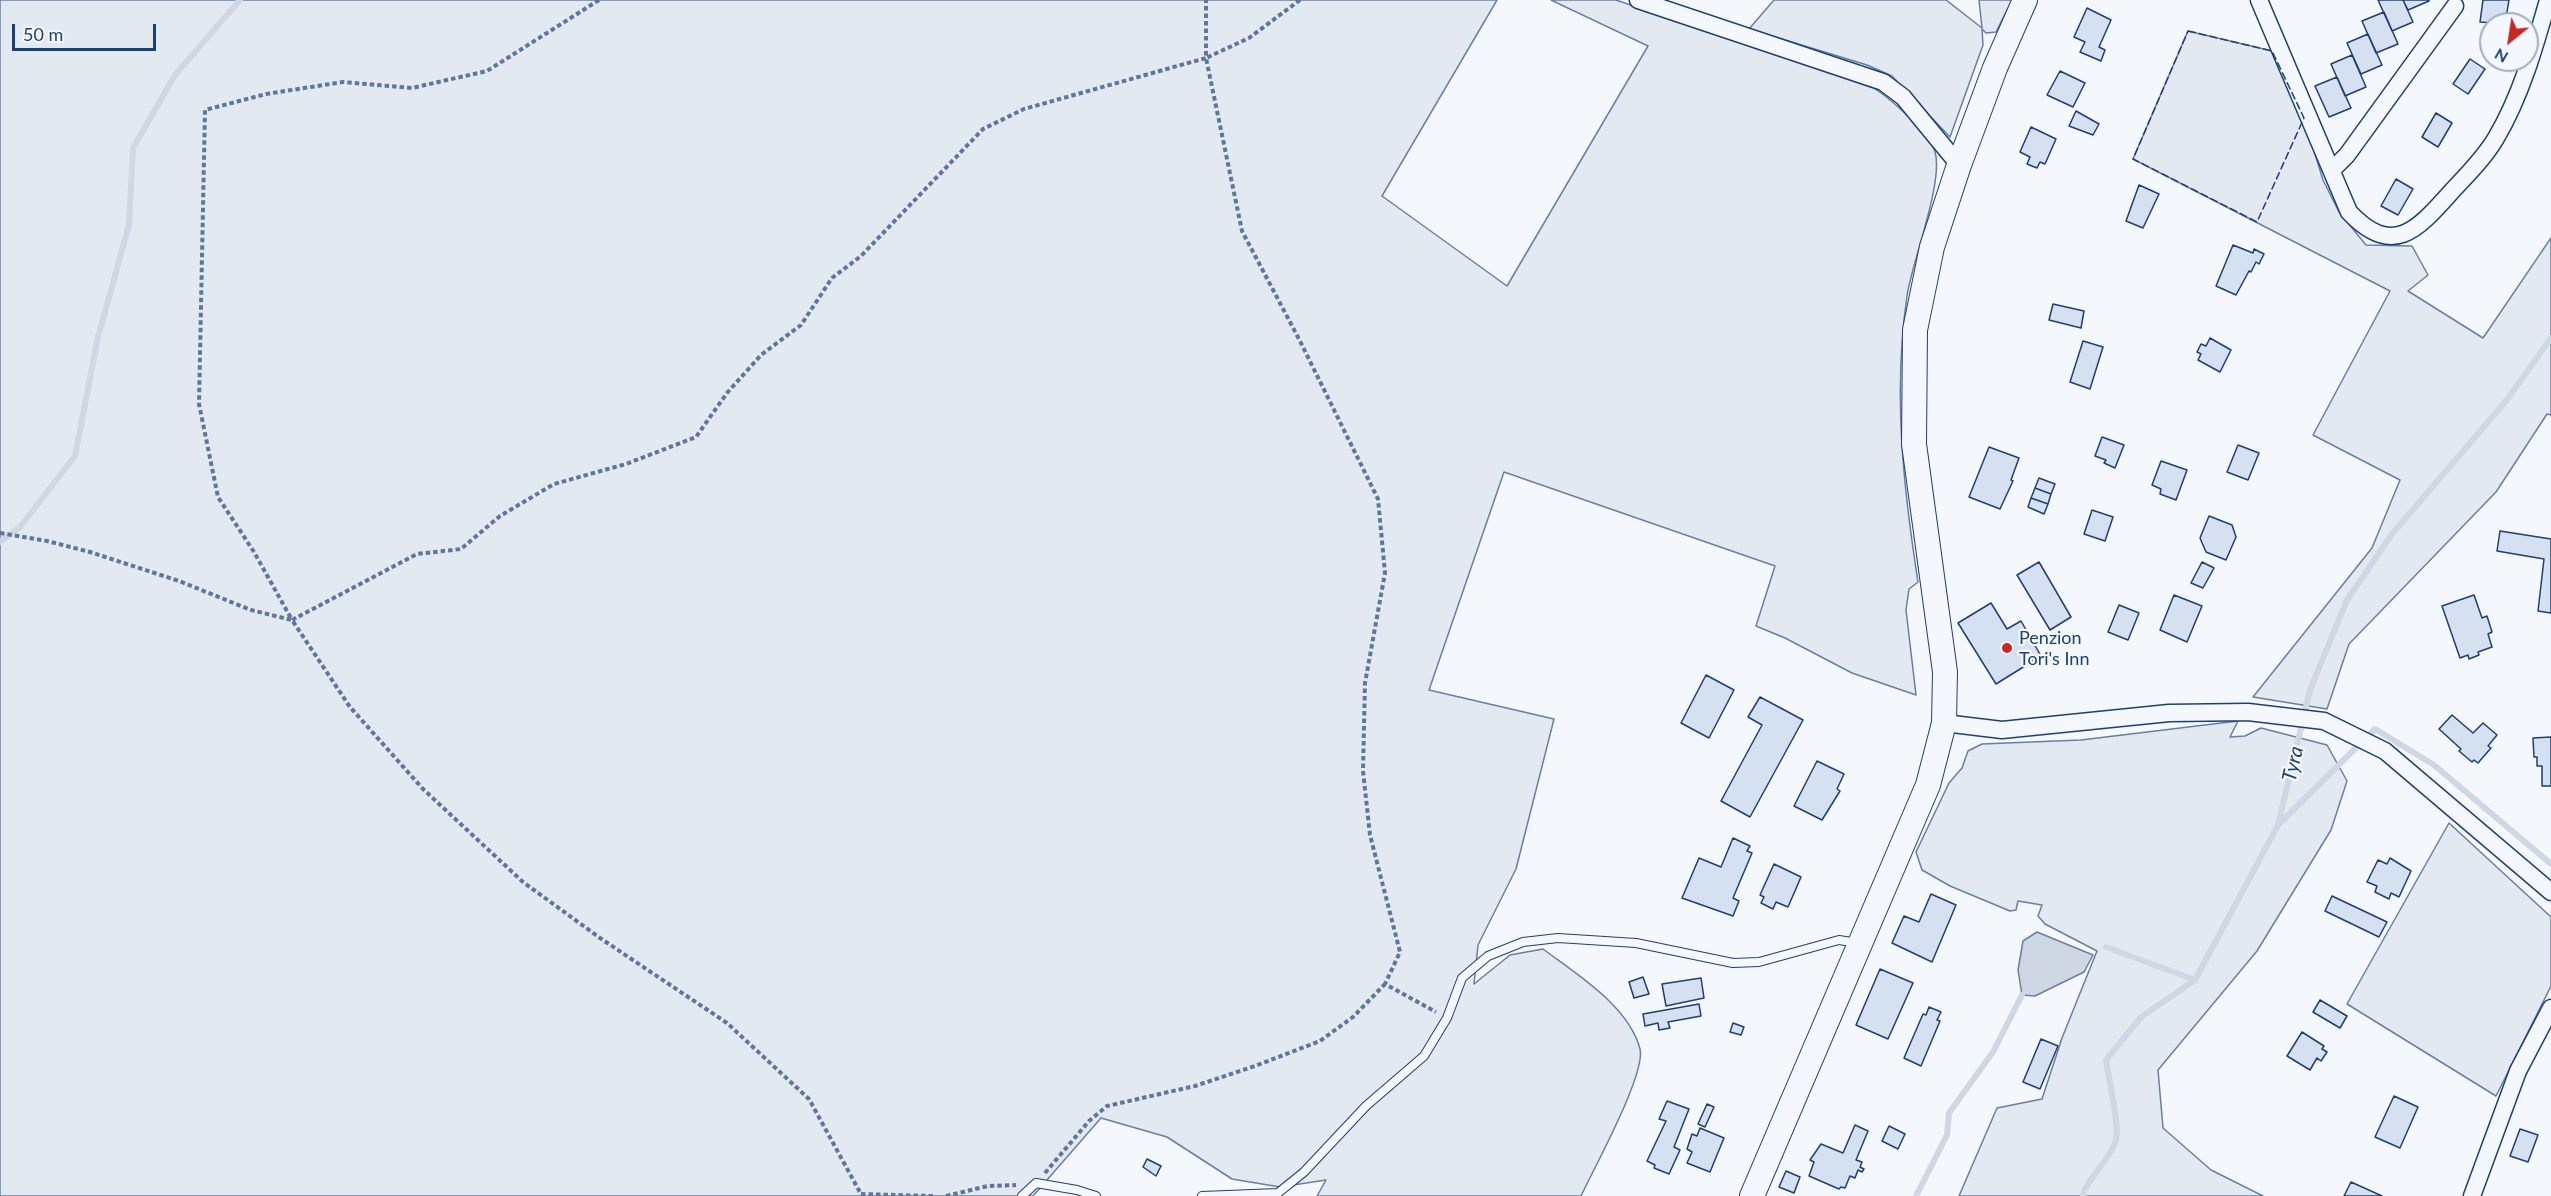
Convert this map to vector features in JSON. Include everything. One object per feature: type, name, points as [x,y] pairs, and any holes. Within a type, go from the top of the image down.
[{"type":"street","points":[[1638,0],[1883,82],[1903,97],[1959,165]]},
{"type":"street","points":[[1752,1196],[1928,785],[1944,723],[1945,672],[1914,444],[1915,330],[1932,247],[1959,165],[1995,68],[2025,0]]},
{"type":"street","points":[[2259,0],[2349,212],[2366,230],[2394,236],[2423,224],[2496,138],[2535,48],[2548,0]]},
{"type":"street","points":[[2332,170],[2348,155],[2455,6]]},
{"type":"street","points":[[1944,723],[2002,730],[2169,713],[2248,712],[2324,721],[2385,751],[2551,892]]},
{"type":"street","points":[[2472,1196],[2514,1081],[2551,1008]]},
{"type":"lane","points":[[1202,1196],[1278,1193],[1304,1172],[1366,1106],[1424,1056],[1447,1018],[1462,978],[1488,956],[1523,942],[1558,938],[1625,942],[1733,963],[1759,962],[1839,940],[1861,943]]},
{"type":"lane","points":[[1022,1196],[1036,1183],[1060,1186],[1096,1196]]},
{"type":"path","points":[[598,0],[487,71],[412,88],[343,82],[266,94],[205,110],[200,404],[218,498],[254,552],[292,620],[350,707],[423,789],[507,866],[600,938],[727,1023],[809,1099],[861,1195],[933,1196]]},
{"type":"path","points":[[946,1196],[988,1186],[1036,1183],[1089,1120],[1107,1106],[1195,1086],[1256,1066],[1320,1041],[1353,1017],[1385,984],[1400,952],[1370,836],[1363,771],[1365,683],[1385,573],[1378,499],[1300,340],[1242,231],[1206,58],[1206,0]]},
{"type":"path","points":[[0,533],[90,552],[179,581],[251,610],[292,620],[417,554],[461,549],[500,516],[554,484],[626,464],[696,437],[727,393],[761,355],[801,325],[832,278],[861,256],[983,129],[1024,109],[1206,58],[1249,38],[1300,0]]},
{"type":"path","points":[[1385,984],[1447,1018]]},
{"type":"shaded area","points":[[0,0],[1497,0],[1382,196],[1507,286],[1648,46],[1551,0],[1616,0],[1874,88],[1899,107],[1923,132],[1934,149],[1936,162],[1936,179],[1932,199],[1907,296],[1901,368],[1900,403],[1904,475],[1918,582],[1909,589],[1906,610],[1916,695],[1852,673],[1785,638],[1756,626],[1775,566],[1504,472],[1429,690],[1554,719],[1516,869],[1478,945],[1474,984],[1510,955],[1543,949],[1600,992],[1625,1019],[1634,1033],[1640,1049],[1640,1061],[1635,1079],[1618,1121],[1581,1196],[1317,1196],[1326,1180],[1280,1187],[1232,1179],[1167,1137],[1101,1118],[1033,1196],[0,1196]]},
{"type":"shaded area","points":[[1774,0],[1946,0],[1982,28],[1979,0],[2012,0],[1996,32],[1986,33],[1982,29],[1983,45],[1950,137],[1892,76],[1867,65],[1749,29]]},
{"type":"shaded area","points":[[2188,31],[2272,51],[2304,118],[2323,180],[2339,212],[2366,245],[2412,246],[2428,275],[2408,291],[2483,338],[2551,238],[2551,415],[2547,414],[2496,492],[2349,644],[2327,709],[2253,697],[2372,548],[2400,480],[2313,435],[2390,291],[2133,159]]},
{"type":"shaded area","points":[[2238,721],[2230,737],[2245,736],[2261,728],[2327,745],[2347,781],[2331,830],[2257,951],[2158,1070],[2163,1128],[2211,1170],[2263,1196],[1959,1196],[1997,1108],[2042,1099],[2062,1038],[2097,951],[2045,924],[2038,916],[2042,905],[2018,901],[2016,910],[2010,911],[1950,886],[1922,870],[1916,852],[1949,783],[1962,768],[1968,751],[1982,744],[2081,740]]},
{"type":"shaded area","points":[[2449,823],[2551,917],[2551,986],[2496,1096],[2347,1004]]},
{"type":"shaded area","points":[[2037,932],[2093,955],[2084,972],[2035,996],[2022,995],[2018,970],[2023,941]]},
{"type":"building","points":[[2378,0],[2403,0],[2413,22],[2392,31]]},
{"type":"building","points":[[2403,0],[2429,0],[2429,1],[2408,10]]},
{"type":"building","points":[[2483,0],[2509,0],[2507,12],[2481,12]]},
{"type":"building","points":[[2087,8],[2111,20],[2099,47],[2105,50],[2101,61],[2080,52],[2085,42],[2074,37]]},
{"type":"building","points":[[2384,12],[2398,44],[2376,53],[2362,21]]},
{"type":"building","points":[[2368,34],[2382,65],[2361,74],[2347,43]]},
{"type":"building","points":[[2352,55],[2366,87],[2345,96],[2331,64]]},
{"type":"building","points":[[2470,59],[2479,65],[2479,72],[2483,72],[2468,94],[2453,84]]},
{"type":"building","points":[[2060,71],[2085,83],[2073,107],[2047,95]]},
{"type":"building","points":[[2337,77],[2351,108],[2329,117],[2315,86]]},
{"type":"building","points":[[2076,111],[2099,124],[2093,135],[2069,126]]},
{"type":"building","points":[[2436,113],[2452,123],[2438,147],[2422,137]]},
{"type":"building","points":[[2031,127],[2056,139],[2045,164],[2040,162],[2037,168],[2027,164],[2030,157],[2020,152]]},
{"type":"building","points":[[2396,179],[2413,189],[2398,215],[2381,206]]},
{"type":"building","points":[[2139,185],[2159,194],[2143,228],[2126,221]]},
{"type":"building","points":[[2233,245],[2253,253],[2254,249],[2264,254],[2259,264],[2256,262],[2251,272],[2249,271],[2236,295],[2216,286]]},
{"type":"building","points":[[2053,304],[2084,311],[2081,328],[2049,320]]},
{"type":"building","points":[[2210,338],[2231,350],[2220,372],[2198,360],[2201,354],[2197,352],[2201,344],[2206,346]]},
{"type":"building","points":[[2083,341],[2103,347],[2090,389],[2070,382]]},
{"type":"building","points":[[2102,437],[2124,445],[2115,468],[2104,463],[2106,460],[2095,456]]},
{"type":"building","points":[[2238,445],[2259,453],[2248,480],[2227,472]]},
{"type":"building","points":[[1989,447],[2019,458],[2011,480],[2013,481],[2000,509],[1969,497]]},
{"type":"building","points":[[2161,461],[2187,470],[2176,500],[2160,494],[2161,489],[2152,485]]},
{"type":"building","points":[[2039,478],[2055,484],[2051,494],[2035,488]]},
{"type":"building","points":[[2035,488],[2051,494],[2048,504],[2031,498]]},
{"type":"building","points":[[2031,498],[2048,504],[2044,514],[2028,507]]},
{"type":"building","points":[[2092,510],[2113,517],[2105,541],[2084,534]]},
{"type":"building","points":[[2209,516],[2232,525],[2236,537],[2226,560],[2206,552],[2200,538]]},
{"type":"building","points":[[2500,531],[2551,539],[2551,613],[2538,611],[2544,559],[2497,551]]},
{"type":"building","points":[[2039,562],[2071,617],[2050,630],[2017,575]]},
{"type":"building","points":[[2202,562],[2214,568],[2203,588],[2191,583]]},
{"type":"building","points":[[2174,595],[2202,606],[2187,642],[2160,630]]},
{"type":"building","points":[[2474,595],[2482,618],[2487,616],[2492,632],[2488,634],[2492,647],[2478,652],[2479,655],[2469,659],[2468,655],[2460,658],[2442,606]]},
{"type":"building","points":[[1991,603],[2007,629],[2021,621],[2041,656],[1996,684],[1958,623]]},
{"type":"building","points":[[2119,605],[2139,613],[2128,640],[2108,632]]},
{"type":"building","points":[[1706,675],[1734,690],[1709,738],[1681,723]]},
{"type":"building","points":[[1760,697],[1803,720],[1750,817],[1721,801],[1762,725],[1748,717]]},
{"type":"building","points":[[2452,715],[2473,733],[2483,723],[2497,735],[2488,746],[2491,748],[2478,763],[2474,760],[2472,762],[2459,751],[2461,749],[2439,729]]},
{"type":"building","points":[[2551,737],[2551,786],[2542,786],[2542,766],[2537,766],[2537,757],[2534,757],[2533,738]]},
{"type":"building","points":[[1817,761],[1844,774],[1837,789],[1840,791],[1822,820],[1794,806]]},
{"type":"building","points":[[1733,838],[1750,846],[1747,851],[1752,853],[1733,898],[1739,901],[1733,916],[1682,898],[1699,858],[1721,867]]},
{"type":"building","points":[[2390,858],[2411,871],[2399,897],[2391,893],[2389,899],[2375,892],[2377,886],[2367,882],[2378,860],[2387,864]]},
{"type":"building","points":[[1774,864],[1801,877],[1788,907],[1776,902],[1773,909],[1761,903],[1764,897],[1760,895]]},
{"type":"building","points":[[1931,894],[1956,905],[1932,962],[1892,943],[1904,916],[1919,922]]},
{"type":"building","points":[[2332,896],[2387,922],[2379,937],[2325,911]]},
{"type":"building","points":[[1880,969],[1913,983],[1888,1039],[1856,1025]]},
{"type":"building","points":[[1643,977],[1649,994],[1634,998],[1629,982]]},
{"type":"building","points":[[1701,978],[1704,998],[1666,1006],[1662,984]]},
{"type":"building","points":[[2320,1000],[2347,1016],[2340,1028],[2313,1012]]},
{"type":"building","points":[[1699,1004],[1701,1016],[1668,1022],[1670,1028],[1659,1030],[1658,1023],[1645,1026],[1643,1014]]},
{"type":"building","points":[[1929,1007],[1941,1012],[1937,1020],[1940,1021],[1921,1066],[1904,1058],[1923,1014],[1926,1015]]},
{"type":"building","points":[[1733,1023],[1744,1027],[1741,1035],[1730,1032]]},
{"type":"building","points":[[2302,1032],[2324,1046],[2322,1049],[2327,1052],[2321,1061],[2317,1058],[2310,1070],[2287,1056]]},
{"type":"building","points":[[2041,1039],[2058,1046],[2040,1089],[2023,1082]]},
{"type":"building","points":[[2394,1096],[2418,1107],[2400,1148],[2375,1137]]},
{"type":"building","points":[[1667,1101],[1689,1109],[1674,1147],[1680,1150],[1669,1174],[1654,1168],[1655,1165],[1647,1161],[1666,1121],[1659,1119]]},
{"type":"building","points":[[1707,1104],[1714,1107],[1705,1127],[1698,1124]]},
{"type":"building","points":[[1855,1125],[1868,1131],[1856,1160],[1862,1162],[1860,1167],[1864,1169],[1862,1172],[1858,1170],[1855,1178],[1850,1176],[1845,1188],[1839,1189],[1809,1176],[1814,1162],[1810,1160],[1821,1144],[1843,1153]]},
{"type":"building","points":[[1889,1126],[1905,1134],[1898,1149],[1882,1141]]},
{"type":"building","points":[[1700,1128],[1724,1138],[1710,1172],[1687,1163],[1692,1152],[1687,1149],[1692,1134],[1697,1136]]},
{"type":"building","points":[[2520,1129],[2538,1135],[2528,1162],[2510,1156]]},
{"type":"building","points":[[1147,1159],[1161,1166],[1156,1176],[1143,1167]]},
{"type":"building","points":[[1786,1171],[1800,1177],[1794,1193],[1779,1187]]},
{"type":"building","points":[[2351,1182],[2382,1196],[2344,1196]]},
{"type":"waterway","points":[[0,542],[20,527],[75,456],[98,337],[129,225],[133,148],[175,75],[240,0]]},
{"type":"waterway","name":"Tyra","points":[[2083,1196],[2084,1190],[2109,1155],[2116,1140],[2115,1113],[2106,1060],[2141,1017],[2195,980],[2278,825],[2310,690],[2347,600],[2392,534],[2506,401],[2551,338]]},
{"type":"waterway","points":[[2280,823],[2375,729],[2434,765],[2551,864]]},
{"type":"waterway","points":[[2106,947],[2195,980]]},
{"type":"waterway","points":[[1916,1196],[1947,1135],[1949,1113],[1993,1052],[2022,995]]},
{"type":"fence","points":[[2188,31],[2272,51],[2304,118],[2257,222],[2133,159],[2188,31]]},
{"type":"place","name":"Penzion Tori's Inn","points":[[2007,648]]}]
